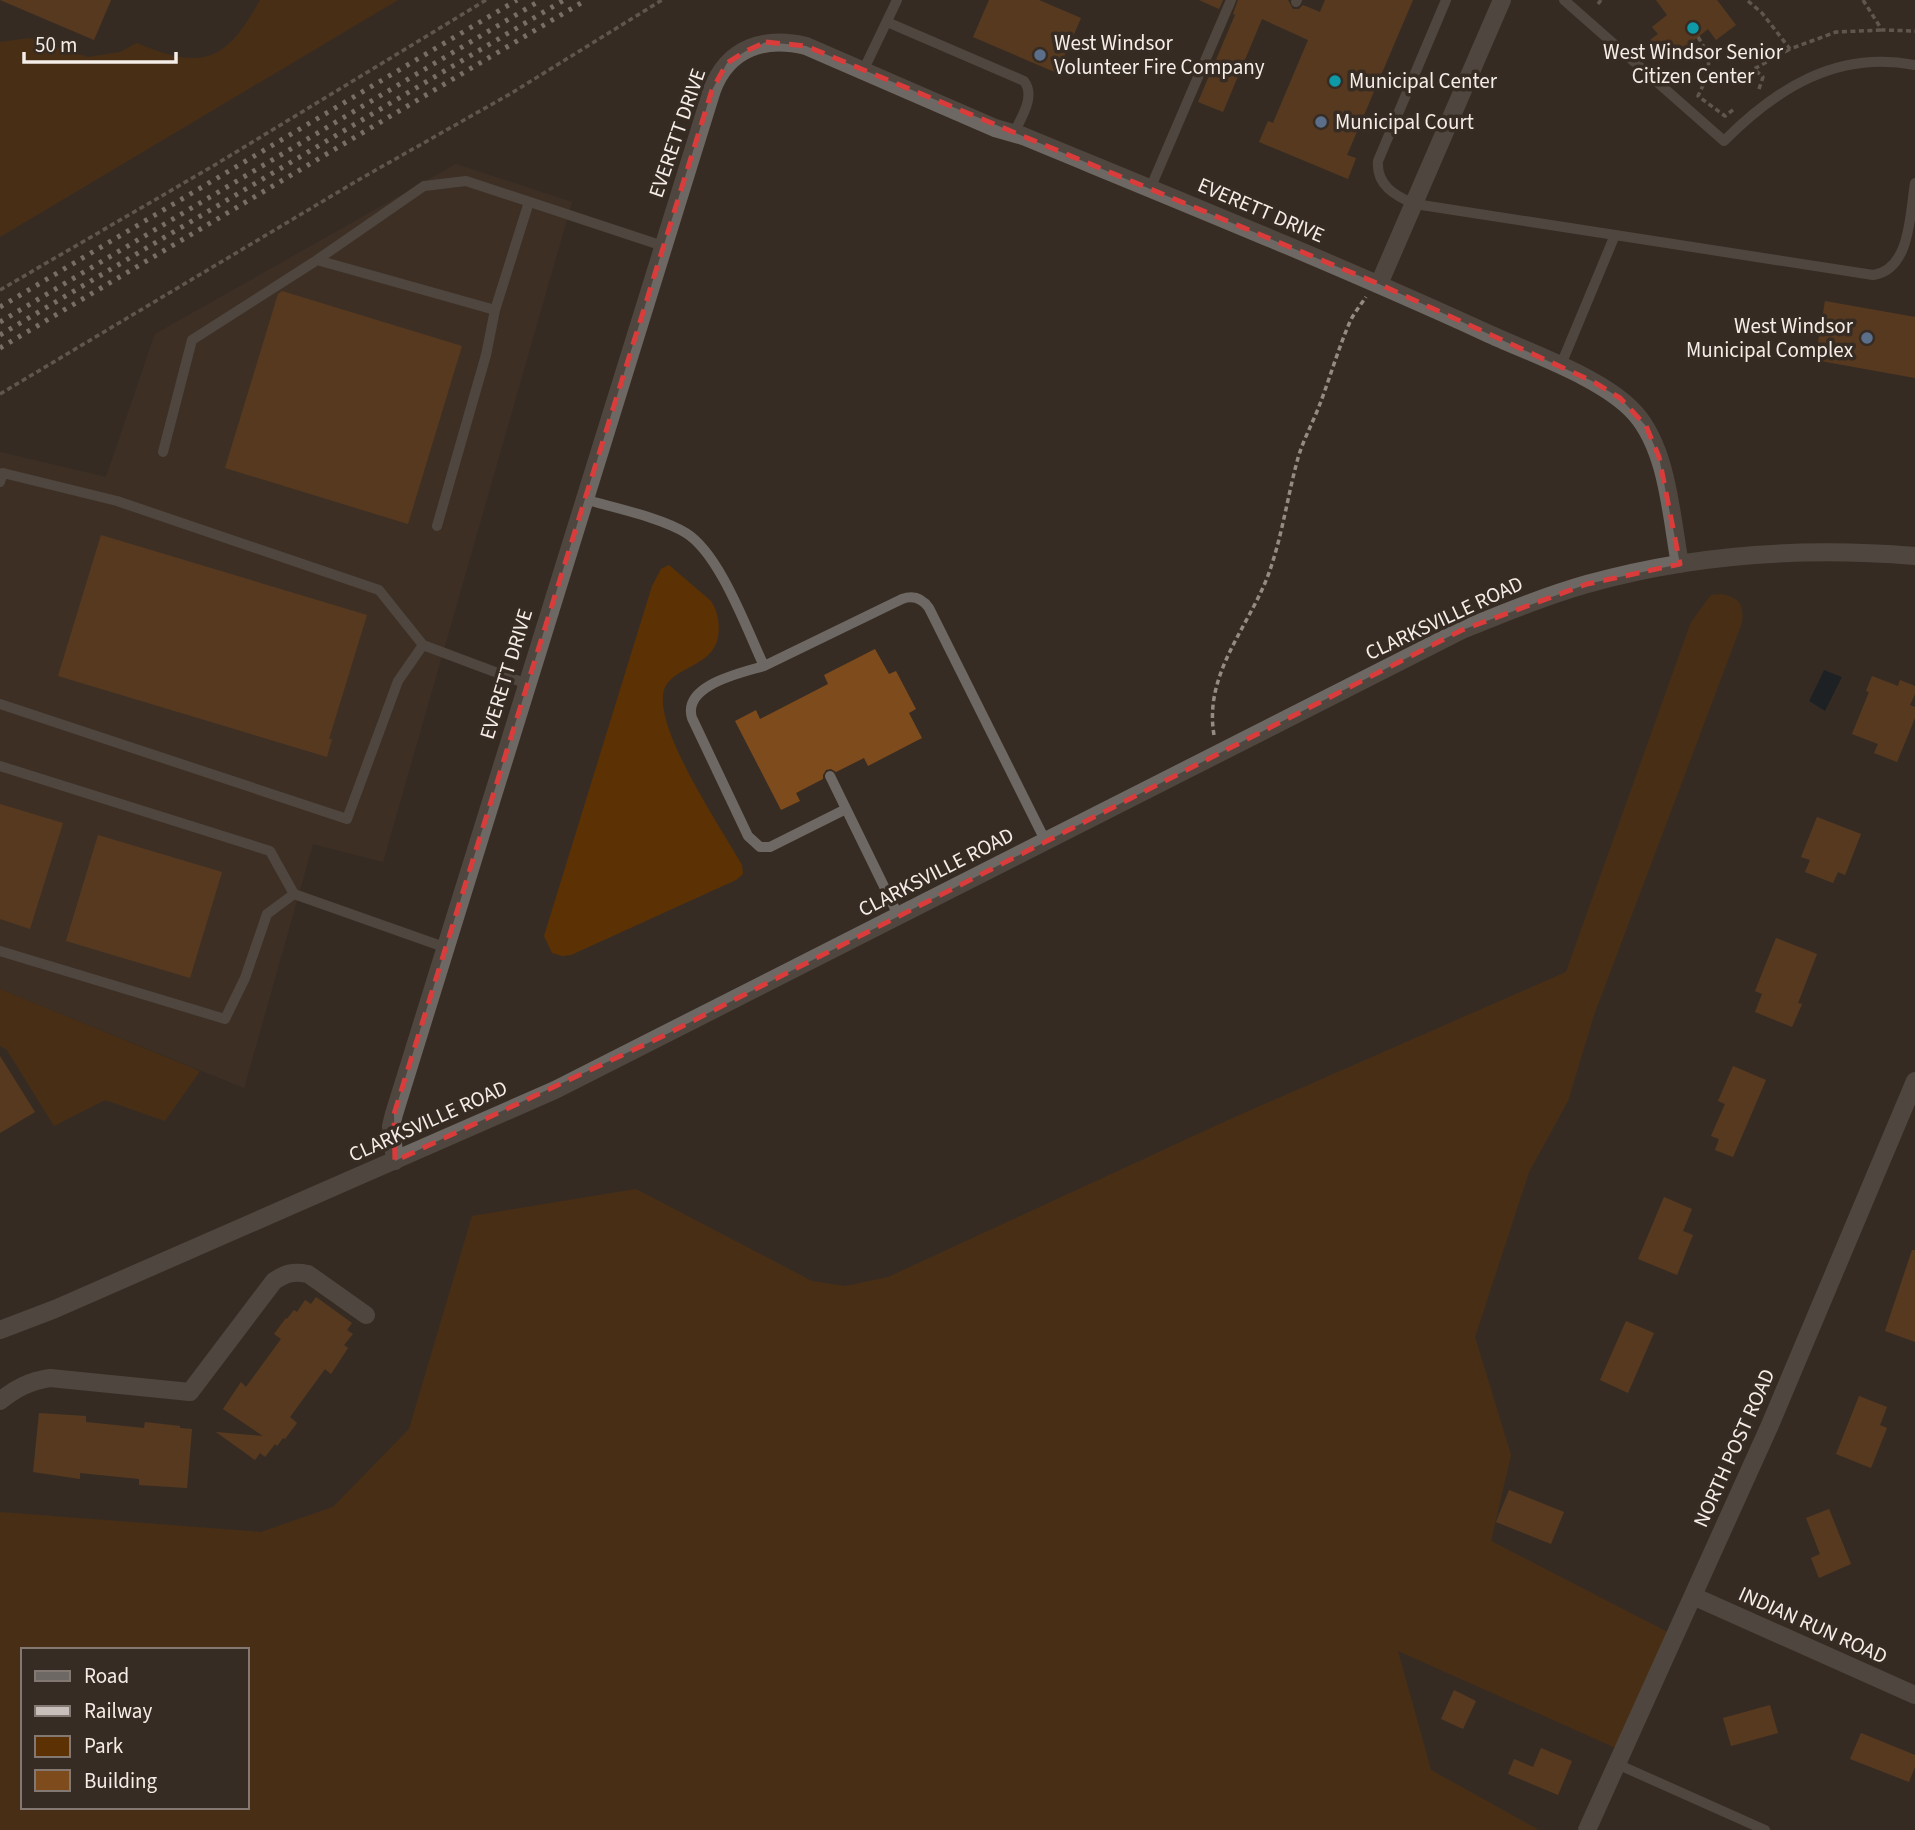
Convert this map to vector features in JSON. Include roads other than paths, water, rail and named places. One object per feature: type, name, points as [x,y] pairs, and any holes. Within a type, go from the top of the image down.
[{"type":"street","points":[[1376,283],[1415,204],[1502,0]]},
{"type":"street","name":"EVERETT DRIVE","points":[[396,1161],[391,1126],[444,947],[712,90],[727,63],[755,46],[778,41],[806,46],[995,128],[1014,133],[1376,283],[1560,367],[1620,398],[1646,426],[1659,457],[1679,564]]},
{"type":"street","name":"CLARKSVILLE ROAD","points":[[0,1330],[55,1309],[555,1090],[1462,630],[1531,602],[1587,584],[1679,564],[1738,556],[1867,552],[1915,556]]},
{"type":"street","name":"NORTH POST ROAD","points":[[1587,1830],[1770,1425],[1915,1081]]},
{"type":"street","points":[[0,1401],[33,1381],[50,1378],[190,1392],[274,1281],[284,1274],[296,1271],[308,1274],[366,1315]]},
{"type":"street","name":"INDIAN RUN ROAD","points":[[1693,1596],[1915,1695]]},
{"type":"lane","points":[[863,71],[897,0]]},
{"type":"lane","points":[[1150,189],[1231,0]]},
{"type":"lane","points":[[1446,0],[1378,161],[1378,173],[1383,184],[1403,199],[1415,204],[1865,274],[1882,274],[1892,266],[1904,245],[1915,183]]},
{"type":"lane","points":[[1564,0],[1724,141],[1771,99],[1825,71],[1869,61],[1915,65]]},
{"type":"lane","points":[[887,22],[1024,81],[1029,95],[1014,133]]},
{"type":"lane","points":[[163,452],[192,340],[317,260],[424,186],[466,181],[663,246]]},
{"type":"lane","points":[[437,526],[486,355],[495,310],[529,202]]},
{"type":"lane","points":[[1560,367],[1615,235]]},
{"type":"lane","points":[[317,260],[495,310]]},
{"type":"lane","points":[[0,482],[3,473],[117,501],[379,590],[423,645],[527,684]]},
{"type":"lane","points":[[584,499],[664,523],[692,537],[713,561],[727,586],[764,666]]},
{"type":"lane","points":[[846,809],[770,847],[755,844],[748,836],[692,718],[690,708],[693,698],[728,677],[764,666],[902,599],[912,597],[922,600],[929,608],[1046,842]]},
{"type":"lane","points":[[0,704],[347,819],[398,681],[423,645]]},
{"type":"lane","points":[[0,766],[270,851],[293,894],[444,947]]},
{"type":"lane","points":[[830,776],[899,917]]},
{"type":"lane","points":[[0,951],[225,1019],[245,978],[267,914],[293,894]]},
{"type":"lane","points":[[1617,1764],[1765,1830]]},
{"type":"water","points":[[1824,670],[1842,677],[1825,711],[1809,701]]},
{"type":"railway","points":[[0,307],[517,0]]},
{"type":"railway","points":[[0,322],[541,0]]},
{"type":"railway","points":[[0,335],[564,0]]},
{"type":"railway","points":[[0,348],[586,0]]},
{"type":"place","name":"West Windsor Senior Citizen Center","points":[[1693,28]]},
{"type":"place","name":"West Windsor Volunteer Fire Company","points":[[1040,55]]},
{"type":"place","name":"Municipal Center","points":[[1335,81]]},
{"type":"place","name":"Municipal Court","points":[[1321,122]]},
{"type":"place","name":"West Windsor Municipal Complex","points":[[1867,338]]}]
